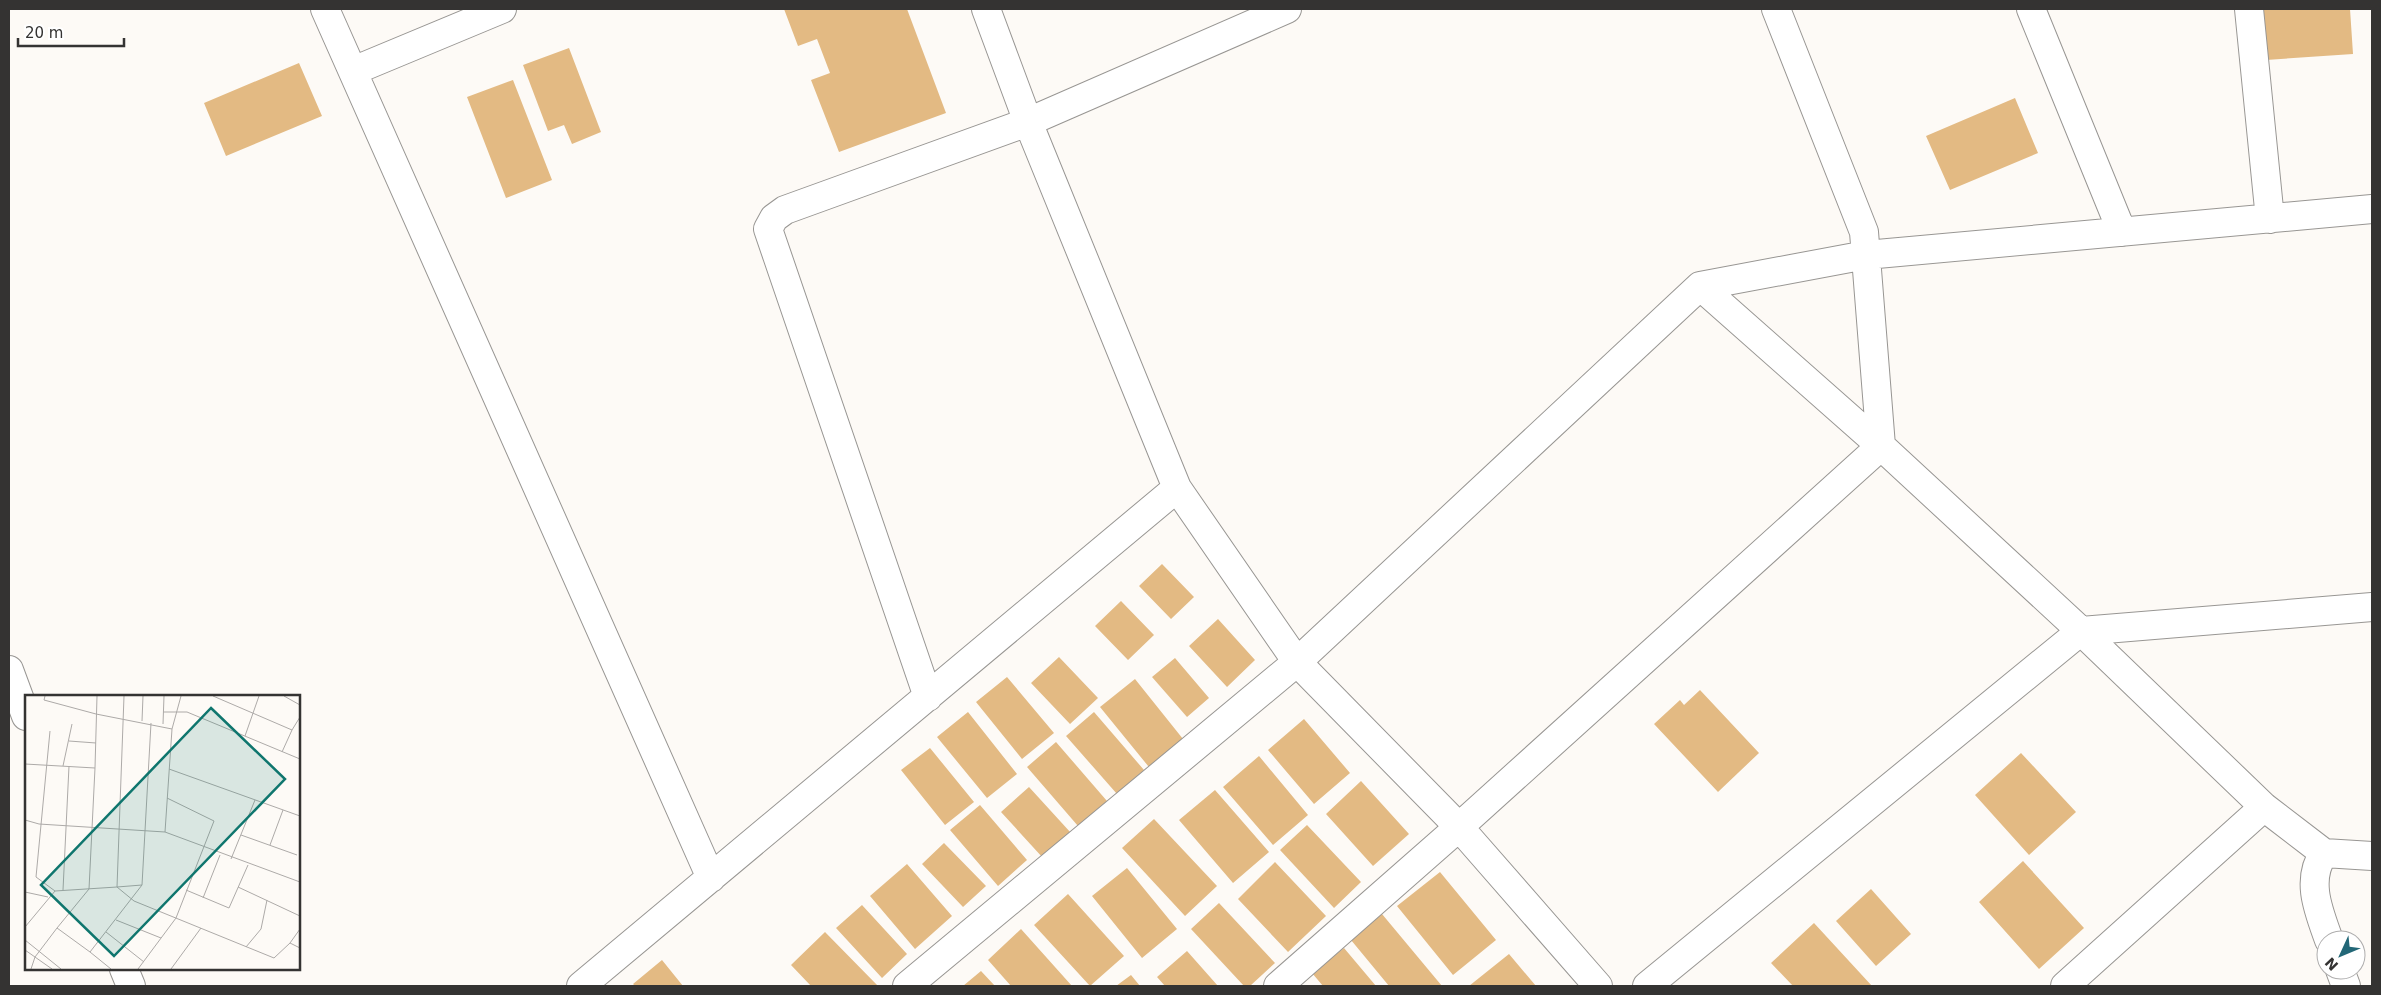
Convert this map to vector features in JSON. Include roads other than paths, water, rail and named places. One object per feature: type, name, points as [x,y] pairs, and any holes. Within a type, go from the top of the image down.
[{"type":"street","points":[[325,9],[712,878]]},
{"type":"street","points":[[353,71],[502,9]]},
{"type":"street","points":[[986,9],[1028,122],[1177,488],[1297,662],[1459,827],[1598,986]]},
{"type":"street","points":[[928,697],[768,229],[774,218],[785,210],[1028,122],[1288,9]]},
{"type":"street","points":[[1776,9],[1864,232],[1881,446]]},
{"type":"street","points":[[2031,9],[2122,232]]},
{"type":"street","points":[[2250,9],[2270,218]]},
{"type":"street","points":[[907,986],[1297,662],[1700,286],[1866,255],[2372,209]]},
{"type":"street","points":[[1700,286],[1881,446],[2081,631],[2264,807],[2324,854],[2372,856]]},
{"type":"street","points":[[1278,986],[1459,827],[1881,446]]},
{"type":"street","points":[[581,986],[1177,488]]},
{"type":"street","points":[[1646,986],[2081,631],[2372,606]]},
{"type":"street","points":[[9,670],[25,713]]},
{"type":"street","points":[[2065,986],[2264,807]]},
{"type":"street","points":[[2324,854],[2317,864],[2314,884],[2317,908],[2325,930]]},
{"type":"street","points":[[124,970],[131,986]]}]
